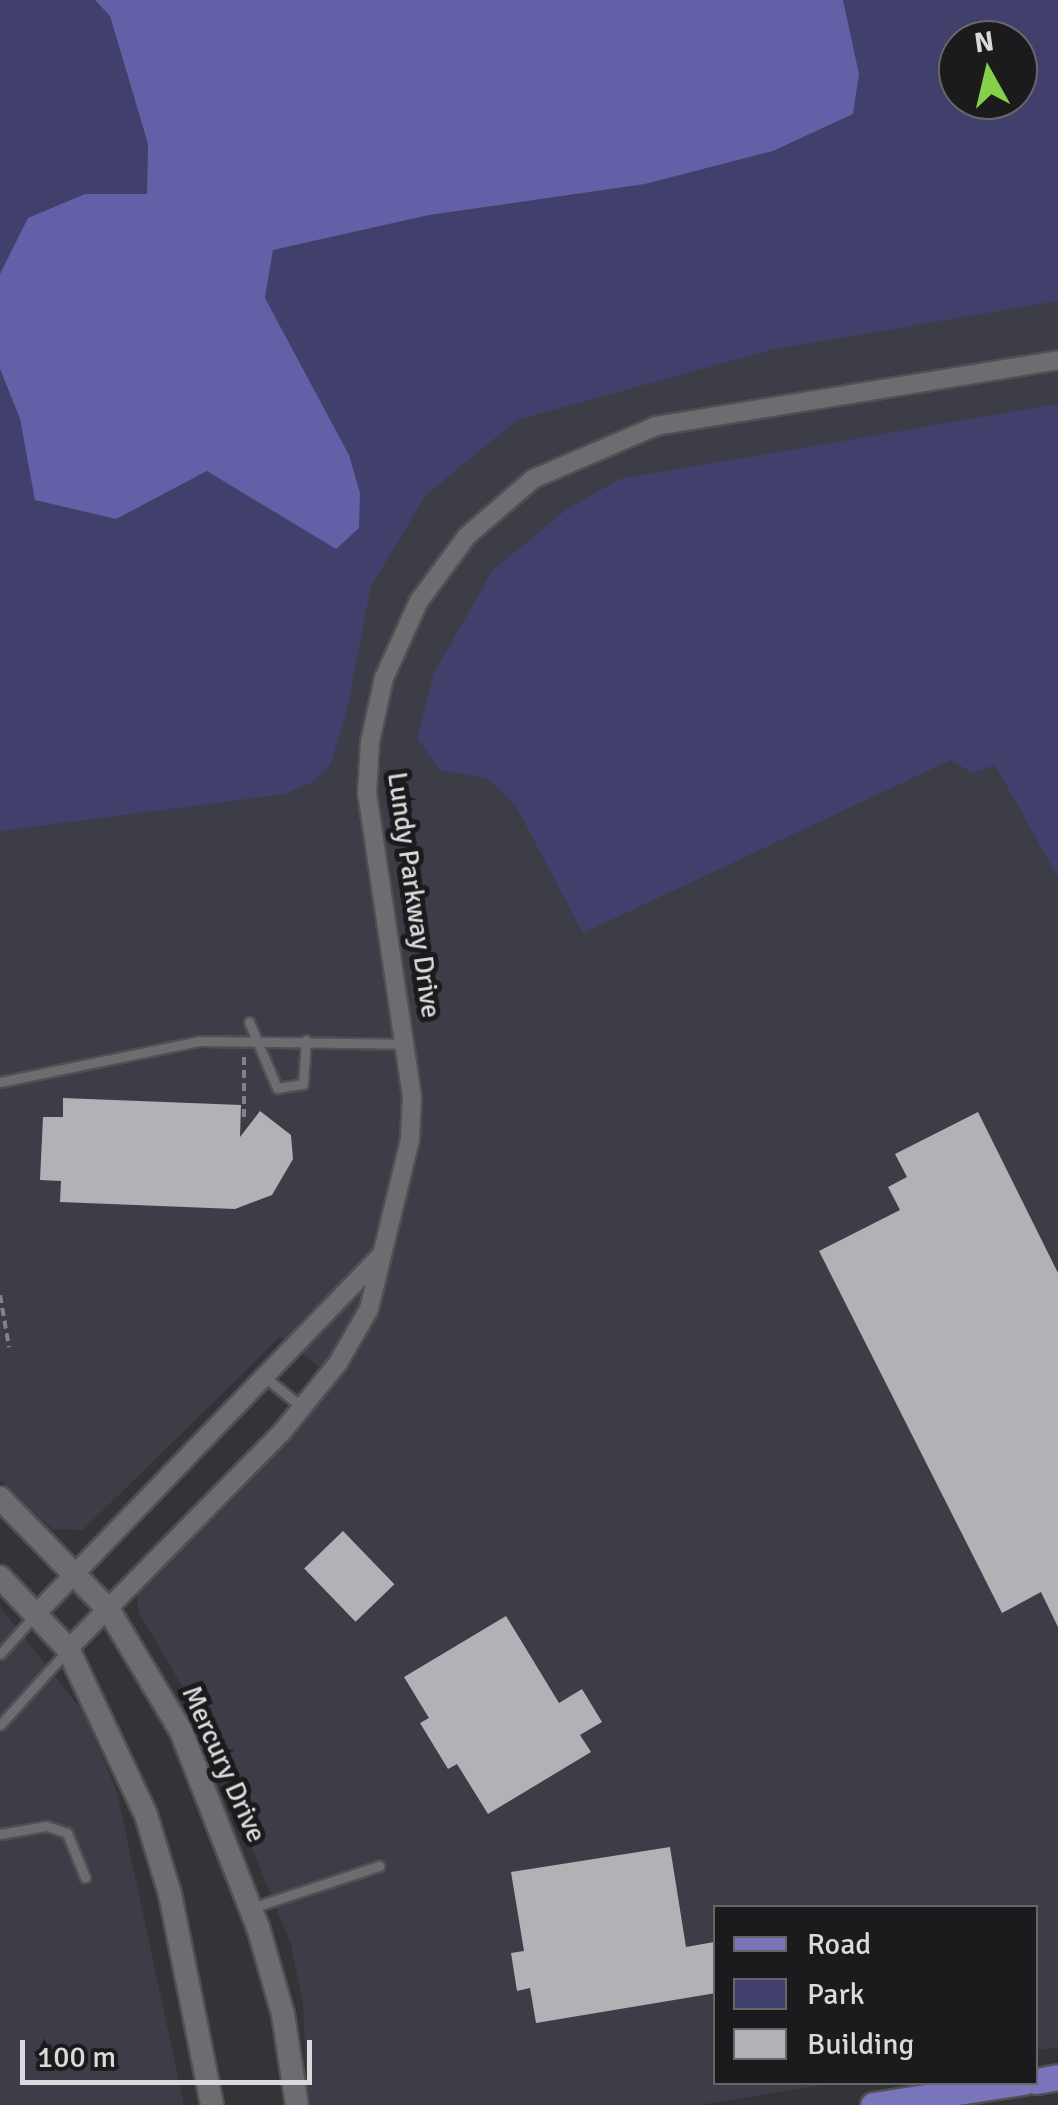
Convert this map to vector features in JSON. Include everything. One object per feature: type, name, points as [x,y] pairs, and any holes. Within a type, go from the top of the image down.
[{"type":"main road","points":[[873,2105],[1003,2085]]},
{"type":"street","name":"Lundy Parkway Drive","points":[[68,1649],[302,1407],[368,1309],[410,1138],[406,1044],[367,794],[370,742],[384,678],[419,601],[467,536],[533,479],[656,426],[1058,360]]},
{"type":"street","name":"Lundy Parkway Drive","points":[[35,1615],[383,1252]]},
{"type":"street","name":"Mercury Drive","points":[[0,1498],[108,1609],[181,1731],[252,1908],[284,2014],[297,2105]]},
{"type":"street","points":[[0,1577],[68,1649],[146,1814],[170,1894],[212,2105]]},
{"type":"lane","points":[[249,1022],[262,1040],[269,1081],[290,1088],[303,1084],[306,1040]]},
{"type":"lane","points":[[0,1082],[144,1050],[262,1040],[406,1044]]},
{"type":"lane","points":[[266,1378],[302,1407]]},
{"type":"lane","points":[[0,1654],[35,1615]]},
{"type":"lane","points":[[0,1725],[68,1649]]},
{"type":"lane","points":[[0,1834],[46,1826],[67,1833],[85,1878]]},
{"type":"lane","points":[[252,1908],[380,1866]]},
{"type":"path","points":[[226,1052],[244,1054],[244,1118]]},
{"type":"path","points":[[0,1295],[9,1348]]},
{"type":"shaded area","points":[[0,0],[1058,0],[1058,2047],[1038,2050],[1038,1905],[713,1905],[713,2085],[822,2085],[699,2105],[308,2105],[303,2004],[291,1945],[234,1803],[223,1756],[139,1613],[137,1598],[141,1586],[338,1381],[280,1337],[83,1530],[52,1529],[0,1480]]},
{"type":"shaded area","points":[[95,0],[843,0],[859,74],[853,114],[773,151],[645,184],[429,215],[273,250],[265,298],[349,455],[360,493],[359,528],[336,549],[207,471],[116,519],[35,500],[20,419],[0,369],[0,274],[28,218],[85,194],[147,194],[148,144],[110,16]]},
{"type":"shaded area","points":[[0,1607],[84,1713],[117,1792],[184,2105],[0,2105]]},
{"type":"green space","points":[[0,0],[95,0],[110,16],[148,144],[147,195],[85,194],[29,218],[0,274]]},
{"type":"green space","points":[[843,0],[1058,0],[1058,301],[774,349],[517,420],[426,495],[371,586],[346,714],[330,765],[313,782],[284,794],[0,831],[0,369],[20,419],[36,500],[116,519],[207,471],[360,493],[349,455],[265,298],[273,250],[429,215],[645,184],[773,151],[853,114]]},
{"type":"green space","points":[[1058,404],[1058,877],[995,765],[972,773],[951,760],[583,933],[516,806],[487,778],[440,770],[417,738],[434,673],[493,570],[567,509],[620,479]]},
{"type":"building","points":[[63,1098],[241,1105],[240,1137],[260,1111],[291,1135],[293,1159],[272,1195],[235,1209],[60,1202],[61,1181],[40,1180],[43,1117],[63,1117]]},
{"type":"building","points":[[978,1112],[1058,1273],[1058,1627],[1041,1592],[1002,1613],[819,1251],[900,1210],[888,1187],[907,1177],[895,1154]]},
{"type":"building","points":[[343,1531],[394,1584],[356,1622],[304,1569]]},
{"type":"building","points":[[506,1616],[559,1703],[582,1689],[602,1722],[580,1735],[591,1752],[488,1814],[457,1764],[448,1769],[420,1723],[429,1718],[404,1677]]},
{"type":"building","points":[[670,1847],[686,1947],[713,1942],[713,1994],[536,2023],[530,1988],[517,1991],[511,1953],[524,1951],[511,1872]]}]
